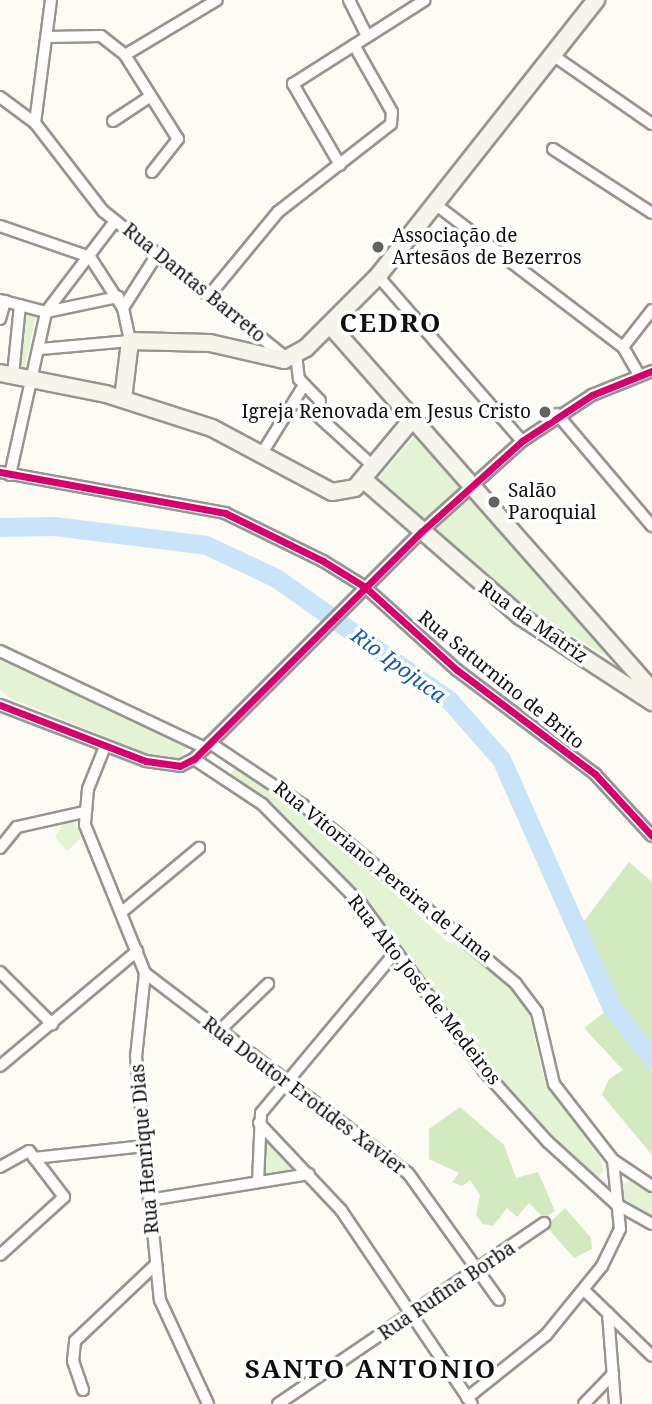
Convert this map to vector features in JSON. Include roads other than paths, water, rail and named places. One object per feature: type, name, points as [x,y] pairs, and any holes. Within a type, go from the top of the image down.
[{"type":"main road","points":[[293,357],[330,325],[378,276],[596,0]]},
{"type":"main road","name":"Rua da Matriz","points":[[330,325],[410,422],[473,483],[652,690]]},
{"type":"main road","points":[[123,399],[130,341]]},
{"type":"main road","name":"Rua Dantas Barreto","points":[[130,341],[210,343],[293,357]]},
{"type":"main road","points":[[6,374],[123,399],[232,439],[332,492],[343,493],[369,473],[410,422]]},
{"type":"main road","name":"Rua da Matriz","points":[[369,473],[421,532],[520,616],[652,702]]},
{"type":"street","points":[[35,123],[51,0]]},
{"type":"street","points":[[125,55],[217,0]]},
{"type":"street","points":[[349,0],[367,36]]},
{"type":"street","points":[[340,165],[299,99],[295,80],[425,0]]},
{"type":"street","points":[[48,37],[101,36],[125,55],[148,99],[178,142],[152,172]]},
{"type":"street","points":[[212,292],[278,212],[340,165],[393,117],[354,45]]},
{"type":"street","points":[[554,56],[651,121]]},
{"type":"street","points":[[0,97],[35,123],[116,220]]},
{"type":"street","points":[[113,121],[148,99]]},
{"type":"street","points":[[553,149],[652,213]]},
{"type":"street","points":[[435,204],[623,347],[639,374]]},
{"type":"street","name":"Rua Dantas Barreto","points":[[5,474],[36,379],[46,312],[116,220],[293,357]]},
{"type":"street","points":[[0,226],[90,257],[123,308],[130,341],[40,349]]},
{"type":"street","points":[[123,308],[158,253]]},
{"type":"street","points":[[378,276],[522,441]]},
{"type":"street","points":[[0,320],[2,301],[46,312],[118,297]]},
{"type":"street","points":[[6,374],[20,305]]},
{"type":"street","points":[[623,347],[651,314]]},
{"type":"street","points":[[293,357],[304,386],[317,395],[318,416],[369,473]]},
{"type":"street","points":[[0,705],[104,749],[163,764],[194,759],[304,652],[421,532],[522,441],[557,414],[639,374],[652,371]]},
{"type":"street","points":[[261,455],[304,386]]},
{"type":"street","points":[[557,414],[652,526]]},
{"type":"street","name":"Rua Saturnino de Brito","points":[[5,474],[225,513],[365,587],[457,670],[595,774],[652,835]]},
{"type":"street","name":"Rua Vitoriano Pereira de Lima","points":[[0,650],[208,746],[293,796],[516,984],[541,1023],[554,1084],[613,1160],[652,1186]]},
{"type":"street","points":[[0,848],[17,827],[84,812],[104,749]]},
{"type":"street","name":"Rua Alto José de Medeiros","points":[[194,759],[262,804],[361,904],[394,954],[484,1071],[548,1142],[616,1204],[652,1224]]},
{"type":"street","name":"Rua Henrique Dias","points":[[84,812],[88,839],[123,911],[145,973],[136,1057],[155,1265],[165,1315],[208,1404]]},
{"type":"street","points":[[123,911],[199,848]]},
{"type":"street","points":[[0,1066],[137,951]]},
{"type":"street","points":[[258,1182],[259,1123],[286,1082],[394,954]]},
{"type":"street","points":[[0,972],[52,1024]]},
{"type":"street","name":"Rua Doutor Erotides Xavier","points":[[145,973],[217,1033],[408,1173],[499,1300]]},
{"type":"street","points":[[217,1033],[268,984]]},
{"type":"street","points":[[259,1123],[341,1210],[470,1401],[546,1335],[585,1291],[618,1237],[613,1160]]},
{"type":"street","points":[[0,1167],[31,1155],[144,1146]]},
{"type":"street","points":[[0,1255],[62,1201],[59,1189],[31,1155]]},
{"type":"street","points":[[149,1200],[309,1174]]},
{"type":"street","name":"Rua Rufina Borba","points":[[278,1404],[479,1272],[544,1223]]},
{"type":"street","points":[[83,1390],[73,1361],[75,1341],[155,1265]]},
{"type":"street","points":[[585,1291],[652,1356]]},
{"type":"street","points":[[608,1313],[615,1404]]},
{"type":"street","points":[[584,1404],[613,1374]]},
{"type":"waterway","name":"Rio Ipojuca","points":[[0,527],[54,526],[206,545],[276,578],[449,700],[501,759],[612,1008],[652,1060]]},
{"type":"place","name":"Associação de Artesãos de Bezerros","points":[[378,247]]},
{"type":"place","name":"Igreja Renovada em Jesus Cristo","points":[[545,412]]},
{"type":"place","name":"Salão Paroquial","points":[[494,502]]},
{"type":"district","name":"CEDRO","points":[[391,323]]},
{"type":"district","name":"SANTO ANTONIO","points":[[371,1369]]}]
